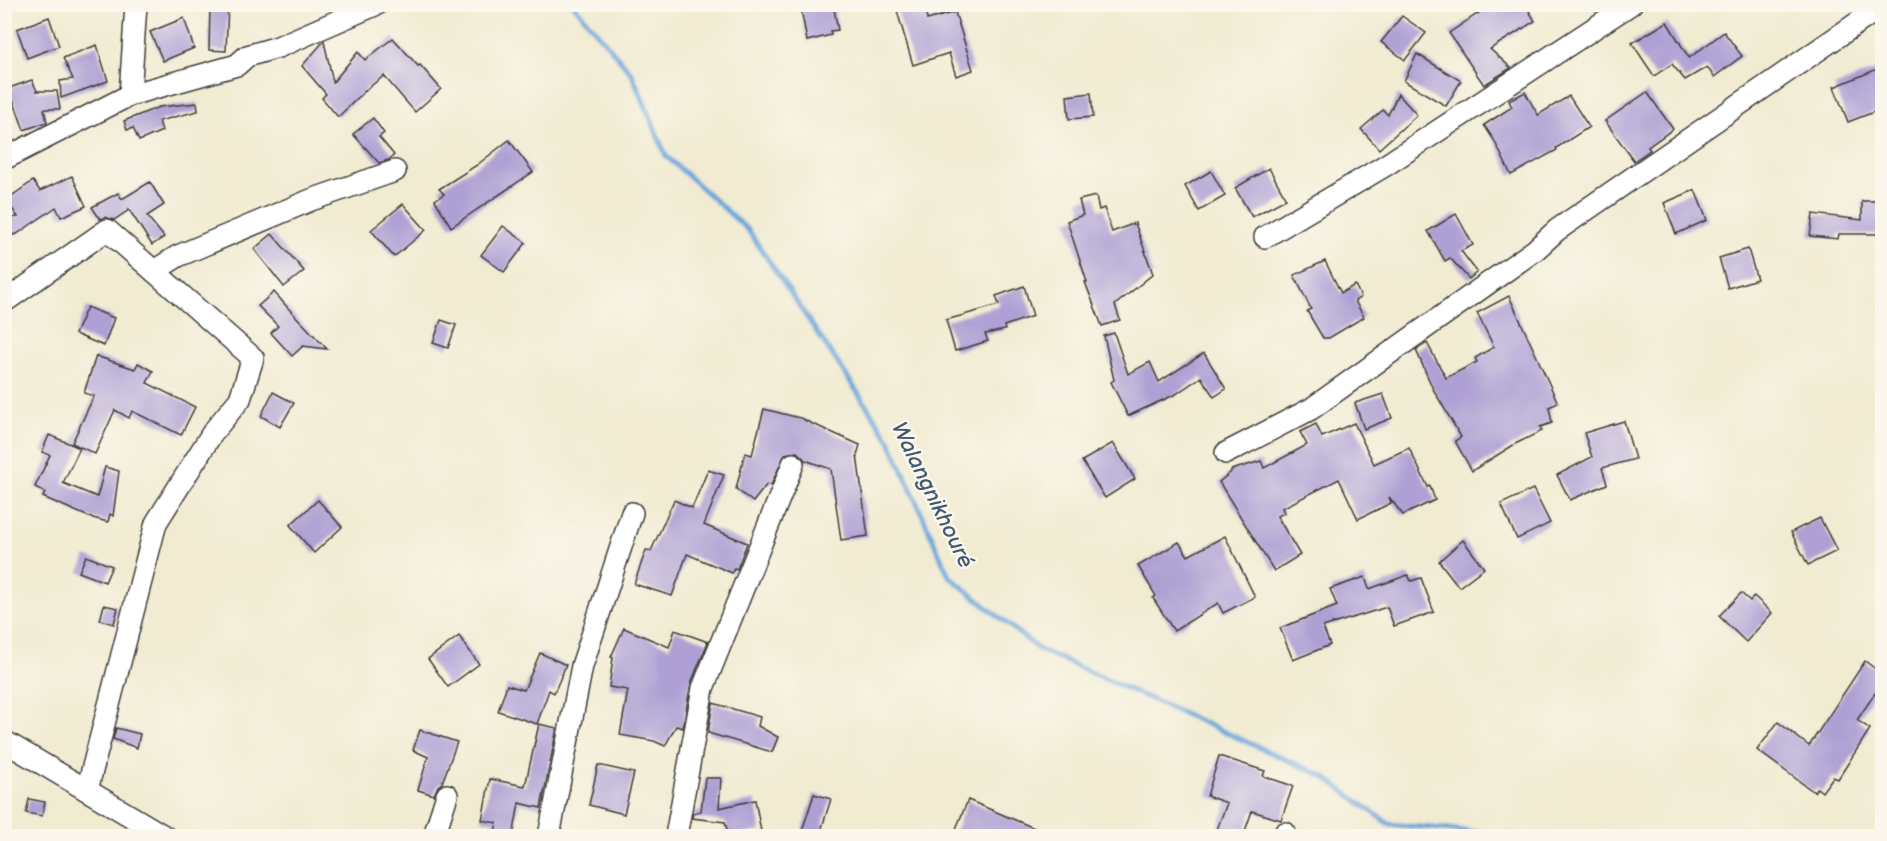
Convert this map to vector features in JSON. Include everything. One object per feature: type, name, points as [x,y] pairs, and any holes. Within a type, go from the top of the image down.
[{"type":"street","points":[[130,95],[136,4]]},
{"type":"street","points":[[4,159],[130,95],[237,65],[247,56],[278,47],[377,4]]},
{"type":"street","points":[[1265,237],[1386,165],[1631,4]]},
{"type":"street","points":[[1226,453],[1311,409],[1535,250],[1557,230],[1882,6]]},
{"type":"street","points":[[154,271],[178,256],[310,200],[395,171]]},
{"type":"street","points":[[4,302],[107,230],[253,358],[240,399],[213,432],[156,522],[87,790]]},
{"type":"street","points":[[676,837],[703,688],[793,464]]},
{"type":"street","points":[[549,837],[582,666],[632,513]]},
{"type":"street","points":[[4,741],[164,837]]},
{"type":"street","points":[[434,837],[447,795]]},
{"type":"building","points":[[210,4],[228,4],[226,51],[209,50]]},
{"type":"building","points":[[800,4],[833,4],[838,30],[830,31],[831,35],[807,41]]},
{"type":"building","points":[[895,4],[925,4],[927,20],[955,12],[973,70],[956,76],[949,53],[913,65]]},
{"type":"building","points":[[1492,4],[1525,4],[1535,21],[1490,49],[1511,68],[1484,85],[1449,33]]},
{"type":"building","points":[[1402,16],[1426,33],[1405,60],[1381,42]]},
{"type":"building","points":[[49,17],[59,46],[27,58],[17,29]]},
{"type":"building","points":[[184,18],[194,48],[163,61],[150,32]]},
{"type":"building","points":[[1667,22],[1689,58],[1724,32],[1742,56],[1714,77],[1707,67],[1685,80],[1672,64],[1654,76],[1632,43]]},
{"type":"building","points":[[393,38],[441,89],[415,112],[384,76],[338,117],[322,98],[326,94],[302,66],[324,41],[333,82],[358,52],[365,60]]},
{"type":"building","points":[[97,45],[108,81],[61,98],[60,81],[73,79],[63,58]]},
{"type":"building","points":[[1417,54],[1461,81],[1446,106],[1404,81]]},
{"type":"building","points":[[1882,67],[1882,109],[1848,122],[1834,87]]},
{"type":"building","points":[[32,80],[37,91],[57,91],[60,109],[44,109],[47,122],[24,130],[9,88]]},
{"type":"building","points":[[1525,92],[1538,115],[1569,96],[1589,127],[1556,148],[1557,150],[1511,175],[1484,125],[1512,107],[1509,101]]},
{"type":"building","points":[[1647,92],[1673,129],[1648,147],[1650,150],[1634,161],[1605,121]]},
{"type":"building","points":[[1091,93],[1093,117],[1069,119],[1067,96]]},
{"type":"building","points":[[1398,94],[1417,115],[1379,149],[1361,129],[1383,110],[1388,115]]},
{"type":"building","points":[[197,103],[198,111],[159,121],[162,131],[139,141],[133,128],[127,130],[124,121],[159,107]]},
{"type":"building","points":[[373,118],[384,133],[379,137],[394,155],[389,160],[379,163],[353,134]]},
{"type":"building","points":[[509,140],[533,172],[451,227],[435,200],[444,194],[439,189],[477,165]]},
{"type":"building","points":[[1269,168],[1286,199],[1252,217],[1235,188]]},
{"type":"building","points":[[1211,171],[1225,196],[1199,211],[1185,186]]},
{"type":"building","points":[[72,176],[86,206],[61,217],[56,207],[17,234],[4,237],[4,219],[18,217],[6,200],[33,181],[40,191]]},
{"type":"building","points":[[150,182],[164,205],[147,216],[164,237],[152,245],[128,208],[129,210],[114,220],[105,217],[100,219],[92,207],[118,193],[122,199]]},
{"type":"building","points":[[1695,190],[1707,220],[1676,234],[1664,203]]},
{"type":"building","points":[[1096,196],[1099,210],[1104,208],[1112,232],[1135,223],[1153,274],[1115,305],[1120,320],[1102,326],[1085,282],[1087,282],[1067,221],[1083,215],[1079,200]]},
{"type":"building","points":[[1862,201],[1882,201],[1882,234],[1839,234],[1838,239],[1810,236],[1813,214],[1862,220]]},
{"type":"building","points":[[403,204],[426,230],[394,257],[371,230]]},
{"type":"building","points":[[1456,214],[1473,245],[1461,251],[1477,272],[1469,279],[1450,258],[1445,261],[1428,231]]},
{"type":"building","points":[[503,226],[526,243],[504,272],[481,255]]},
{"type":"building","points":[[272,234],[304,271],[284,287],[254,249]]},
{"type":"building","points":[[1748,249],[1757,279],[1728,288],[1719,258]]},
{"type":"building","points":[[1325,261],[1341,293],[1355,285],[1361,297],[1355,301],[1364,317],[1329,338],[1323,338],[1307,311],[1311,309],[1294,275]]},
{"type":"building","points":[[1024,286],[1033,316],[1004,326],[1005,330],[985,334],[988,341],[955,351],[946,320],[999,305],[996,296]]},
{"type":"building","points":[[274,292],[327,349],[303,346],[292,356],[271,333],[278,326],[258,306]]},
{"type":"building","points":[[1509,296],[1558,403],[1549,407],[1552,423],[1540,427],[1542,431],[1515,444],[1472,471],[1455,441],[1461,437],[1433,389],[1416,350],[1427,343],[1446,378],[1477,362],[1475,358],[1494,347],[1477,313]]},
{"type":"building","points":[[87,307],[114,318],[104,346],[75,334]]},
{"type":"building","points":[[441,320],[456,325],[448,348],[433,343]]},
{"type":"building","points":[[1114,333],[1128,374],[1150,362],[1159,382],[1204,353],[1226,389],[1214,397],[1201,377],[1176,394],[1128,416],[1111,382],[1114,380],[1104,336]]},
{"type":"building","points":[[96,356],[135,369],[138,363],[153,371],[147,383],[195,407],[181,435],[132,411],[129,418],[115,410],[95,454],[72,443],[94,396],[84,393]]},
{"type":"building","points":[[273,392],[294,403],[280,427],[261,416]]},
{"type":"building","points":[[1383,394],[1392,418],[1364,429],[1355,403]]},
{"type":"building","points":[[764,409],[804,419],[860,445],[857,455],[868,536],[841,540],[831,469],[805,460],[797,452],[785,454],[771,485],[767,484],[753,502],[736,489],[745,453],[752,455]]},
{"type":"building","points":[[1624,421],[1635,459],[1602,468],[1607,484],[1570,500],[1557,475],[1592,457],[1584,433]]},
{"type":"building","points":[[1354,423],[1374,464],[1409,448],[1435,500],[1403,515],[1389,497],[1391,503],[1358,519],[1339,479],[1282,508],[1284,513],[1277,516],[1300,555],[1274,571],[1219,482],[1231,470],[1261,461],[1264,468],[1307,445],[1300,432],[1316,424],[1322,437]]},
{"type":"building","points":[[49,435],[80,448],[63,483],[97,497],[105,467],[119,471],[113,516],[110,514],[108,522],[89,517],[43,497],[45,492],[35,487],[50,455],[42,452]]},
{"type":"building","points":[[1113,443],[1135,479],[1105,498],[1082,461]]},
{"type":"building","points":[[708,470],[724,475],[704,525],[747,543],[737,569],[734,568],[732,573],[687,554],[672,596],[634,584],[646,550],[651,551],[674,500],[692,508]]},
{"type":"building","points":[[1533,489],[1550,523],[1517,539],[1501,504]]},
{"type":"building","points":[[318,500],[342,527],[314,553],[290,525]]},
{"type":"building","points":[[1820,518],[1837,551],[1808,565],[1791,532]]},
{"type":"building","points":[[1225,536],[1255,597],[1223,613],[1218,603],[1174,631],[1153,598],[1156,596],[1138,566],[1179,542],[1188,556]]},
{"type":"building","points":[[1463,540],[1484,568],[1459,587],[1439,561]]},
{"type":"building","points":[[86,556],[112,566],[105,582],[79,572]]},
{"type":"building","points":[[1408,575],[1411,581],[1421,578],[1434,612],[1394,626],[1387,607],[1323,627],[1330,645],[1293,660],[1280,628],[1337,606],[1330,589],[1365,577],[1369,589]]},
{"type":"building","points":[[1741,593],[1750,601],[1754,596],[1772,613],[1746,642],[1719,616]]},
{"type":"building","points":[[104,605],[118,608],[114,624],[100,620]]},
{"type":"building","points":[[624,628],[669,647],[675,630],[708,642],[691,683],[683,728],[676,726],[665,746],[654,741],[620,735],[628,690],[609,687],[613,658],[611,657]]},
{"type":"building","points":[[459,636],[479,664],[448,687],[428,659]]},
{"type":"building","points":[[540,653],[566,665],[554,693],[549,690],[537,724],[498,711],[507,685],[524,690]]},
{"type":"building","points":[[1865,661],[1882,674],[1882,683],[1857,720],[1870,729],[1838,779],[1833,777],[1822,792],[1817,788],[1814,792],[1757,750],[1778,722],[1809,746]]},
{"type":"building","points":[[713,703],[760,717],[758,726],[778,737],[772,752],[708,733]]},
{"type":"building","points":[[539,724],[557,728],[541,808],[519,803],[513,837],[494,837],[497,823],[482,820],[490,779],[525,786]]},
{"type":"building","points":[[116,728],[140,734],[137,748],[113,739]]},
{"type":"building","points":[[420,730],[457,742],[442,783],[434,795],[418,790],[428,757],[413,750]]},
{"type":"building","points":[[1219,756],[1265,771],[1263,776],[1293,786],[1281,820],[1252,811],[1243,837],[1227,837],[1216,832],[1227,803],[1207,796]]},
{"type":"building","points":[[598,765],[634,773],[624,814],[589,805]]},
{"type":"building","points":[[705,778],[721,778],[719,808],[755,800],[761,831],[729,837],[725,822],[692,818],[693,813],[701,811]]},
{"type":"building","points":[[814,794],[831,799],[819,837],[800,837]]},
{"type":"building","points":[[29,799],[45,802],[42,816],[26,813]]},
{"type":"building","points":[[968,800],[1053,837],[968,837],[955,831]]},
{"type":"waterway","name":"Walangnikhouré","points":[[573,4],[632,74],[666,156],[748,230],[889,439],[949,576],[1038,649],[1323,776],[1389,824],[1519,836]]}]
